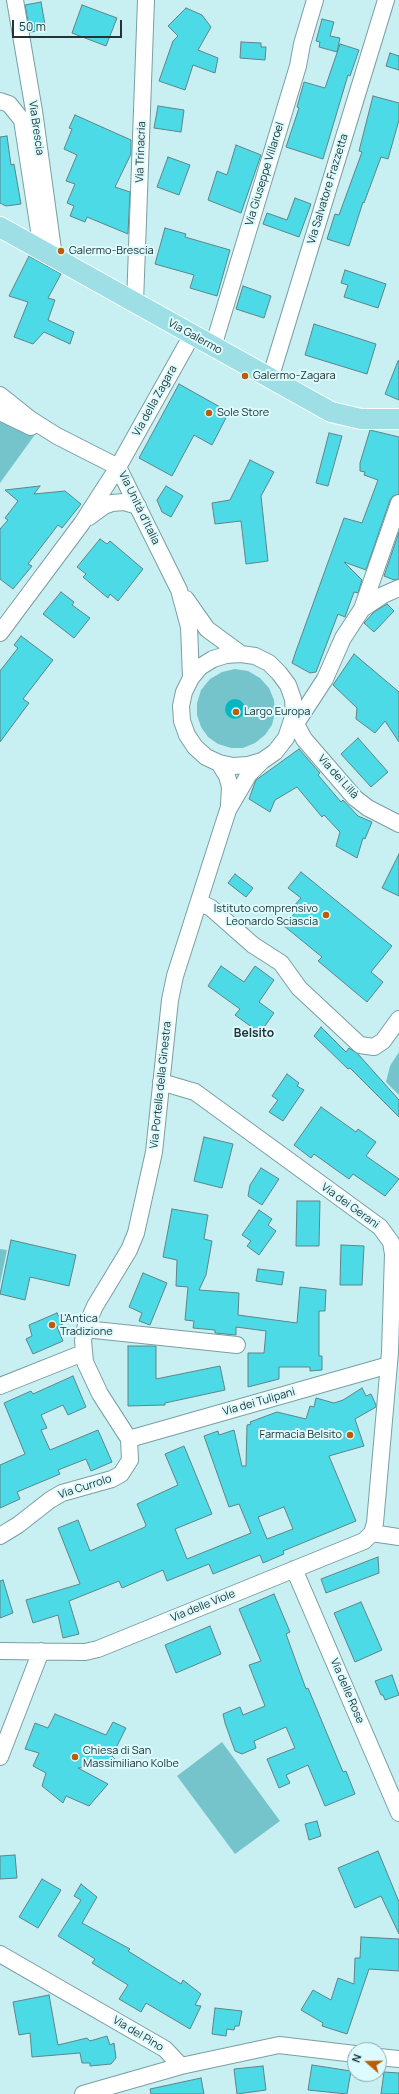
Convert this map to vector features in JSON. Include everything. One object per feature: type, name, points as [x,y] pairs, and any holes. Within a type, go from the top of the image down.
[{"type":"main road","name":"Via Galermo","points":[[0,227],[322,407],[342,416],[361,419],[399,418]]},
{"type":"street","name":"Via Brescia","points":[[15,0],[34,111],[48,254]]},
{"type":"street","name":"Via Trinacria","points":[[135,303],[146,0]]},
{"type":"street","name":"Via Giuseppe Villaroel","points":[[213,347],[298,66],[302,44],[315,0]]},
{"type":"street","name":"Via Salvatore Frazzetta","points":[[270,379],[386,0]]},
{"type":"street","points":[[0,101],[9,104],[22,120],[48,254]]},
{"type":"street","name":"Via della Zagara","points":[[82,523],[118,467],[192,335]]},
{"type":"street","points":[[0,395],[30,419],[57,436]]},
{"type":"street","points":[[0,412],[29,427],[57,436]]},
{"type":"street","name":"Via Unità d'Italia","points":[[57,436],[118,467],[179,590]]},
{"type":"street","points":[[0,632],[7,615],[82,523],[104,506],[127,484]]},
{"type":"street","points":[[104,506],[112,503],[124,502],[138,506]]},
{"type":"street","points":[[294,712],[311,702],[325,678],[343,638],[362,609],[399,503]]},
{"type":"street","points":[[362,609],[383,595],[399,588]]},
{"type":"street","points":[[179,590],[207,629],[241,654]]},
{"type":"street","points":[[179,590],[189,627],[191,678]]},
{"type":"street","points":[[262,761],[248,766],[233,766],[219,763],[206,757],[195,747],[187,735],[182,721],[181,706],[184,692],[191,678],[200,667],[226,654],[255,656],[268,663],[284,679],[294,712]]},
{"type":"street","points":[[228,810],[249,774],[262,761],[275,752],[286,738],[298,702],[311,702]]},
{"type":"street","name":"Via dei Lillà","points":[[294,712],[304,739],[355,798],[368,808],[399,824]]},
{"type":"street","points":[[219,763],[227,776],[230,787],[228,810]]},
{"type":"street","name":"Via Portella della Ginestra","points":[[129,1439],[100,1394],[85,1362],[83,1353],[85,1329],[95,1306],[129,1250],[136,1233],[154,1152],[170,1000],[228,810]]},
{"type":"street","points":[[199,902],[211,908],[253,945],[281,963],[299,988],[360,1045],[374,1047],[383,1041],[399,1019]]},
{"type":"street","name":"Via dei Gerani","points":[[161,1082],[195,1092],[386,1233],[391,1242],[393,1254],[393,1357],[375,1523],[372,1533]]},
{"type":"street","points":[[85,1329],[237,1345]]},
{"type":"street","points":[[0,1386],[83,1353]]},
{"type":"street","name":"Via dei Tulipani","points":[[129,1439],[393,1357]]},
{"type":"street","name":"Via Currolo","points":[[0,1536],[18,1525],[50,1500],[62,1493],[112,1479],[121,1474],[130,1460],[129,1439]]},
{"type":"street","points":[[372,1533],[399,1537]]},
{"type":"street","name":"Via delle Viole","points":[[0,1651],[85,1652],[98,1649],[364,1541],[372,1533]]},
{"type":"street","name":"Via delle Rose","points":[[294,1569],[399,1812]]},
{"type":"street","points":[[0,1757],[41,1651]]},
{"type":"street","name":"Via del Pino","points":[[0,1954],[7,1956],[165,2049],[182,2066]]},
{"type":"street","points":[[83,2094],[182,2066],[280,2045],[347,2053]]},
{"type":"street","points":[[387,2058],[399,2059]]},
{"type":"shaded area","points":[[0,419],[34,436],[0,483]]},
{"type":"shaded area","points":[[235,669],[248,671],[260,678],[269,688],[274,700],[275,713],[272,725],[265,735],[255,743],[243,748],[231,748],[218,744],[208,737],[201,727],[197,715],[197,703],[201,690],[210,679],[222,672]],"holes":[[[236,699],[241,717],[235,719],[228,715],[226,706],[230,701]]]},
{"type":"shaded area","points":[[235,699],[242,702],[245,709],[242,716],[235,719],[228,716],[225,709],[228,702]]},
{"type":"shaded area","points":[[399,1052],[399,1095],[386,1082],[390,1066]]},
{"type":"shaded area","points":[[0,1249],[7,1250],[0,1284]]},
{"type":"shaded area","points":[[222,1742],[280,1821],[235,1854],[177,1776]]},
{"type":"building","points":[[41,2],[46,30],[30,32],[25,5]]},
{"type":"building","points":[[82,5],[117,18],[106,46],[72,33]]},
{"type":"building","points":[[186,8],[202,15],[211,27],[198,50],[218,58],[215,73],[193,65],[185,90],[159,81],[173,41],[178,36],[168,26]]},
{"type":"building","points":[[322,19],[334,22],[330,36],[340,38],[337,52],[319,47],[320,42],[316,41]]},
{"type":"building","points":[[241,42],[261,43],[261,47],[266,47],[265,60],[240,58]]},
{"type":"building","points":[[340,44],[359,50],[350,76],[348,75],[323,159],[286,147],[299,108],[297,107],[304,82],[325,88]]},
{"type":"building","points":[[390,53],[399,56],[399,70],[386,66]]},
{"type":"building","points":[[373,96],[399,103],[399,120],[388,159],[381,157],[364,203],[363,202],[349,246],[327,239],[335,214],[339,215],[362,152],[359,151]]},
{"type":"building","points":[[158,106],[184,110],[181,132],[154,128]]},
{"type":"building","points":[[75,115],[131,140],[131,154],[115,187],[130,192],[128,234],[87,217],[85,222],[70,216],[74,206],[67,203],[75,184],[66,181],[77,155],[64,149],[72,129],[69,128]]},
{"type":"building","points":[[7,136],[11,165],[14,164],[21,204],[6,206],[0,203],[0,137]]},
{"type":"building","points":[[236,145],[261,155],[241,213],[208,200],[217,171],[227,175]]},
{"type":"building","points":[[168,157],[190,165],[179,195],[157,187]]},
{"type":"building","points":[[295,198],[311,204],[299,237],[263,224],[267,213],[287,220]]},
{"type":"building","points":[[165,228],[186,234],[185,237],[230,250],[217,296],[190,288],[194,275],[155,264]]},
{"type":"building","points":[[29,256],[61,274],[48,298],[55,300],[48,320],[74,332],[70,344],[44,332],[33,344],[14,337],[28,302],[9,296]]},
{"type":"building","points":[[345,270],[386,284],[378,308],[344,297],[348,285],[341,283]]},
{"type":"building","points":[[243,286],[271,296],[264,318],[236,309]]},
{"type":"building","points":[[314,324],[376,344],[367,374],[305,355]]},
{"type":"building","points":[[399,361],[399,400],[385,394]]},
{"type":"building","points":[[179,384],[229,412],[212,445],[194,435],[172,476],[139,458]]},
{"type":"building","points":[[370,430],[399,437],[399,494],[393,496],[390,500],[366,570],[344,562],[362,580],[358,593],[354,592],[345,617],[338,614],[316,672],[310,673],[292,663],[344,518],[362,523],[378,480],[364,475],[365,472],[360,471],[360,463]]},
{"type":"building","points":[[329,433],[342,436],[328,486],[316,483]]},
{"type":"building","points":[[250,460],[274,472],[261,496],[268,561],[246,564],[241,521],[215,524],[212,503],[230,500]]},
{"type":"building","points":[[40,486],[34,494],[65,491],[81,504],[62,528],[58,525],[28,564],[32,566],[13,589],[0,579],[0,529],[8,520],[5,518],[18,501],[5,490]]},
{"type":"building","points":[[166,486],[183,496],[171,517],[162,512],[157,500]]},
{"type":"building","points":[[399,532],[399,579],[394,580],[384,576]]},
{"type":"building","points":[[100,539],[107,544],[110,541],[143,569],[118,601],[110,594],[108,598],[83,577],[86,574],[77,567]]},
{"type":"building","points":[[61,592],[74,602],[72,605],[90,618],[74,638],[43,614]]},
{"type":"building","points":[[387,604],[394,611],[374,632],[364,623],[374,612]]},
{"type":"building","points":[[21,636],[53,660],[23,699],[29,703],[0,742],[0,671],[18,648],[14,645]]},
{"type":"building","points":[[354,654],[399,692],[399,742],[385,721],[375,733],[356,719],[357,708],[333,685]]},
{"type":"building","points":[[358,738],[388,772],[371,787],[341,754]]},
{"type":"building","points":[[299,749],[320,773],[318,775],[341,802],[343,800],[358,816],[372,822],[365,839],[363,838],[357,858],[336,846],[340,832],[324,815],[322,817],[297,787],[275,800],[270,812],[249,799],[256,780]]},
{"type":"building","points":[[399,854],[399,896],[382,888]]},
{"type":"building","points":[[301,872],[392,946],[371,972],[383,982],[367,1002],[318,961],[322,957],[284,926],[297,910],[293,907],[301,898],[288,888]]},
{"type":"building","points":[[235,874],[253,888],[246,897],[228,883]]},
{"type":"building","points":[[221,966],[244,982],[255,966],[274,980],[259,1002],[274,1013],[260,1033],[235,1015],[240,1009],[208,986]]},
{"type":"building","points":[[321,1027],[346,1052],[349,1048],[358,1054],[399,1100],[399,1117],[350,1068],[348,1069],[314,1036]]},
{"type":"building","points":[[287,1074],[299,1083],[297,1086],[304,1090],[283,1121],[269,1112],[278,1100],[272,1096]]},
{"type":"building","points":[[321,1107],[356,1132],[358,1129],[376,1142],[366,1156],[399,1179],[385,1196],[353,1174],[349,1179],[314,1154],[311,1158],[294,1145]]},
{"type":"building","points":[[204,1137],[233,1144],[222,1188],[194,1181]]},
{"type":"building","points":[[261,1168],[279,1179],[262,1205],[248,1196],[250,1185]]},
{"type":"building","points":[[297,1201],[320,1201],[319,1246],[296,1246]]},
{"type":"building","points":[[172,1209],[208,1215],[204,1239],[212,1241],[206,1275],[199,1290],[239,1293],[238,1315],[297,1323],[300,1287],[326,1290],[325,1311],[319,1311],[319,1356],[322,1356],[322,1370],[310,1371],[310,1367],[279,1367],[279,1379],[248,1387],[248,1353],[264,1353],[266,1331],[236,1327],[236,1335],[215,1333],[215,1330],[193,1328],[194,1321],[185,1320],[188,1287],[176,1286],[177,1260],[163,1257]]},
{"type":"building","points":[[259,1210],[272,1219],[268,1225],[276,1231],[259,1255],[247,1246],[251,1241],[242,1235]]},
{"type":"building","points":[[11,1240],[76,1255],[69,1286],[30,1277],[25,1300],[0,1294]]},
{"type":"building","points":[[341,1245],[364,1246],[362,1285],[340,1285]]},
{"type":"building","points":[[258,1269],[284,1272],[282,1285],[256,1281]]},
{"type":"building","points":[[143,1273],[167,1283],[150,1325],[139,1321],[142,1313],[129,1307]]},
{"type":"building","points":[[57,1313],[63,1324],[57,1327],[63,1341],[33,1354],[26,1339],[32,1336],[29,1325]]},
{"type":"building","points":[[128,1346],[156,1346],[156,1379],[220,1366],[225,1390],[165,1403],[165,1405],[128,1406]]},
{"type":"building","points":[[73,1376],[86,1407],[68,1415],[63,1405],[41,1415],[47,1428],[41,1430],[50,1450],[98,1430],[112,1462],[91,1471],[86,1459],[58,1470],[60,1474],[17,1492],[20,1499],[0,1508],[0,1465],[25,1454],[4,1403],[31,1391],[33,1394]]},
{"type":"building","points":[[362,1388],[366,1396],[371,1394],[376,1405],[376,1407],[355,1419],[364,1446],[329,1456],[356,1521],[283,1551],[284,1554],[263,1563],[260,1555],[213,1574],[209,1564],[167,1581],[163,1570],[122,1588],[119,1581],[69,1601],[79,1634],[63,1638],[58,1615],[33,1623],[26,1600],[80,1584],[58,1528],[78,1520],[90,1551],[145,1527],[146,1525],[137,1504],[178,1485],[165,1454],[184,1446],[212,1514],[175,1529],[187,1559],[251,1533],[239,1504],[229,1507],[204,1436],[218,1431],[219,1435],[234,1430],[242,1466],[246,1466],[247,1425],[251,1424],[250,1422],[277,1412],[306,1419],[310,1406],[314,1407],[316,1398],[334,1403],[343,1400]],"holes":[[[284,1507],[293,1529],[267,1539],[258,1517]]]},
{"type":"building","points":[[378,1557],[379,1573],[326,1593],[321,1579]]},
{"type":"building","points":[[3,1580],[13,1613],[0,1618],[0,1581]]},
{"type":"building","points":[[274,1594],[290,1632],[286,1634],[306,1689],[308,1688],[343,1772],[346,1771],[355,1794],[325,1806],[308,1765],[286,1775],[290,1783],[279,1788],[267,1759],[295,1748],[286,1727],[254,1741],[256,1748],[242,1754],[235,1751],[225,1723],[223,1714],[240,1707],[243,1715],[265,1706],[249,1665],[261,1661],[239,1609]]},
{"type":"building","points":[[361,1602],[382,1650],[355,1662],[334,1613]]},
{"type":"building","points":[[210,1626],[221,1654],[176,1673],[165,1645]]},
{"type":"building","points":[[392,1675],[399,1695],[385,1700],[383,1695],[381,1695],[375,1681]]},
{"type":"building","name":"Chiesa di San Massimiliano Kolbe","points":[[55,1714],[106,1735],[113,1722],[126,1728],[112,1756],[115,1759],[113,1766],[78,1768],[108,1784],[89,1806],[66,1796],[63,1803],[42,1786],[46,1773],[33,1766],[39,1753],[25,1749],[35,1723],[48,1728]]},
{"type":"building","points":[[317,1821],[321,1836],[309,1840],[305,1824]]},
{"type":"building","points":[[378,1851],[399,1902],[399,1934],[381,1896],[355,1908],[338,1868]]},
{"type":"building","points":[[15,1855],[17,1878],[0,1879],[0,1856]]},
{"type":"building","points":[[42,1879],[61,1890],[38,1928],[19,1917]]},
{"type":"building","points":[[81,1884],[97,1897],[82,1923],[130,1949],[128,1951],[181,1984],[183,1980],[201,1994],[195,2005],[201,2006],[190,2029],[146,2003],[141,2012],[119,1999],[128,1985],[92,1963],[95,1959],[58,1936],[81,1900],[74,1896]]},
{"type":"building","points":[[361,1937],[399,1939],[399,1971],[369,1969],[347,2034],[322,2026],[323,2023],[301,2010],[313,1990],[331,2000],[338,1978],[354,1984],[355,1958],[360,1958]]},
{"type":"building","points":[[49,1995],[58,2045],[87,2038],[90,2041],[107,2036],[110,2045],[114,2043],[116,2058],[111,2064],[90,2066],[90,2063],[82,2063],[80,2053],[32,2057],[30,2033],[19,2035],[13,2002]]},
{"type":"building","points":[[215,2008],[242,2011],[239,2026],[235,2026],[234,2030],[227,2029],[226,2036],[212,2034]]},
{"type":"building","points":[[312,2065],[347,2070],[347,2082],[349,2082],[347,2094],[308,2090]]},
{"type":"building","points":[[263,2066],[266,2090],[237,2094],[234,2069]]},
{"type":"building","points":[[387,2072],[399,2073],[399,2094],[381,2094],[383,2082],[387,2082]]},
{"type":"building","points":[[201,2078],[204,2094],[151,2094],[150,2089]]},
{"type":"place","name":"Galermo-Brescia","points":[[61,251]]},
{"type":"place","name":"Galermo-Zagara","points":[[245,376]]},
{"type":"place","name":"Sole Store","points":[[209,413]]},
{"type":"place","name":"Largo Europa","points":[[236,712]]},
{"type":"place","name":"Istituto comprensivo Leonardo Sciascia","points":[[326,915]]},
{"type":"place","name":"L'Antica Tradizione","points":[[52,1325]]},
{"type":"place","name":"Farmacia Belsito","points":[[350,1435]]},
{"type":"place","name":"Chiesa di San Massimiliano Kolbe","points":[[75,1757]]},
{"type":"district","name":"Belsito","points":[[254,1034]]}]
